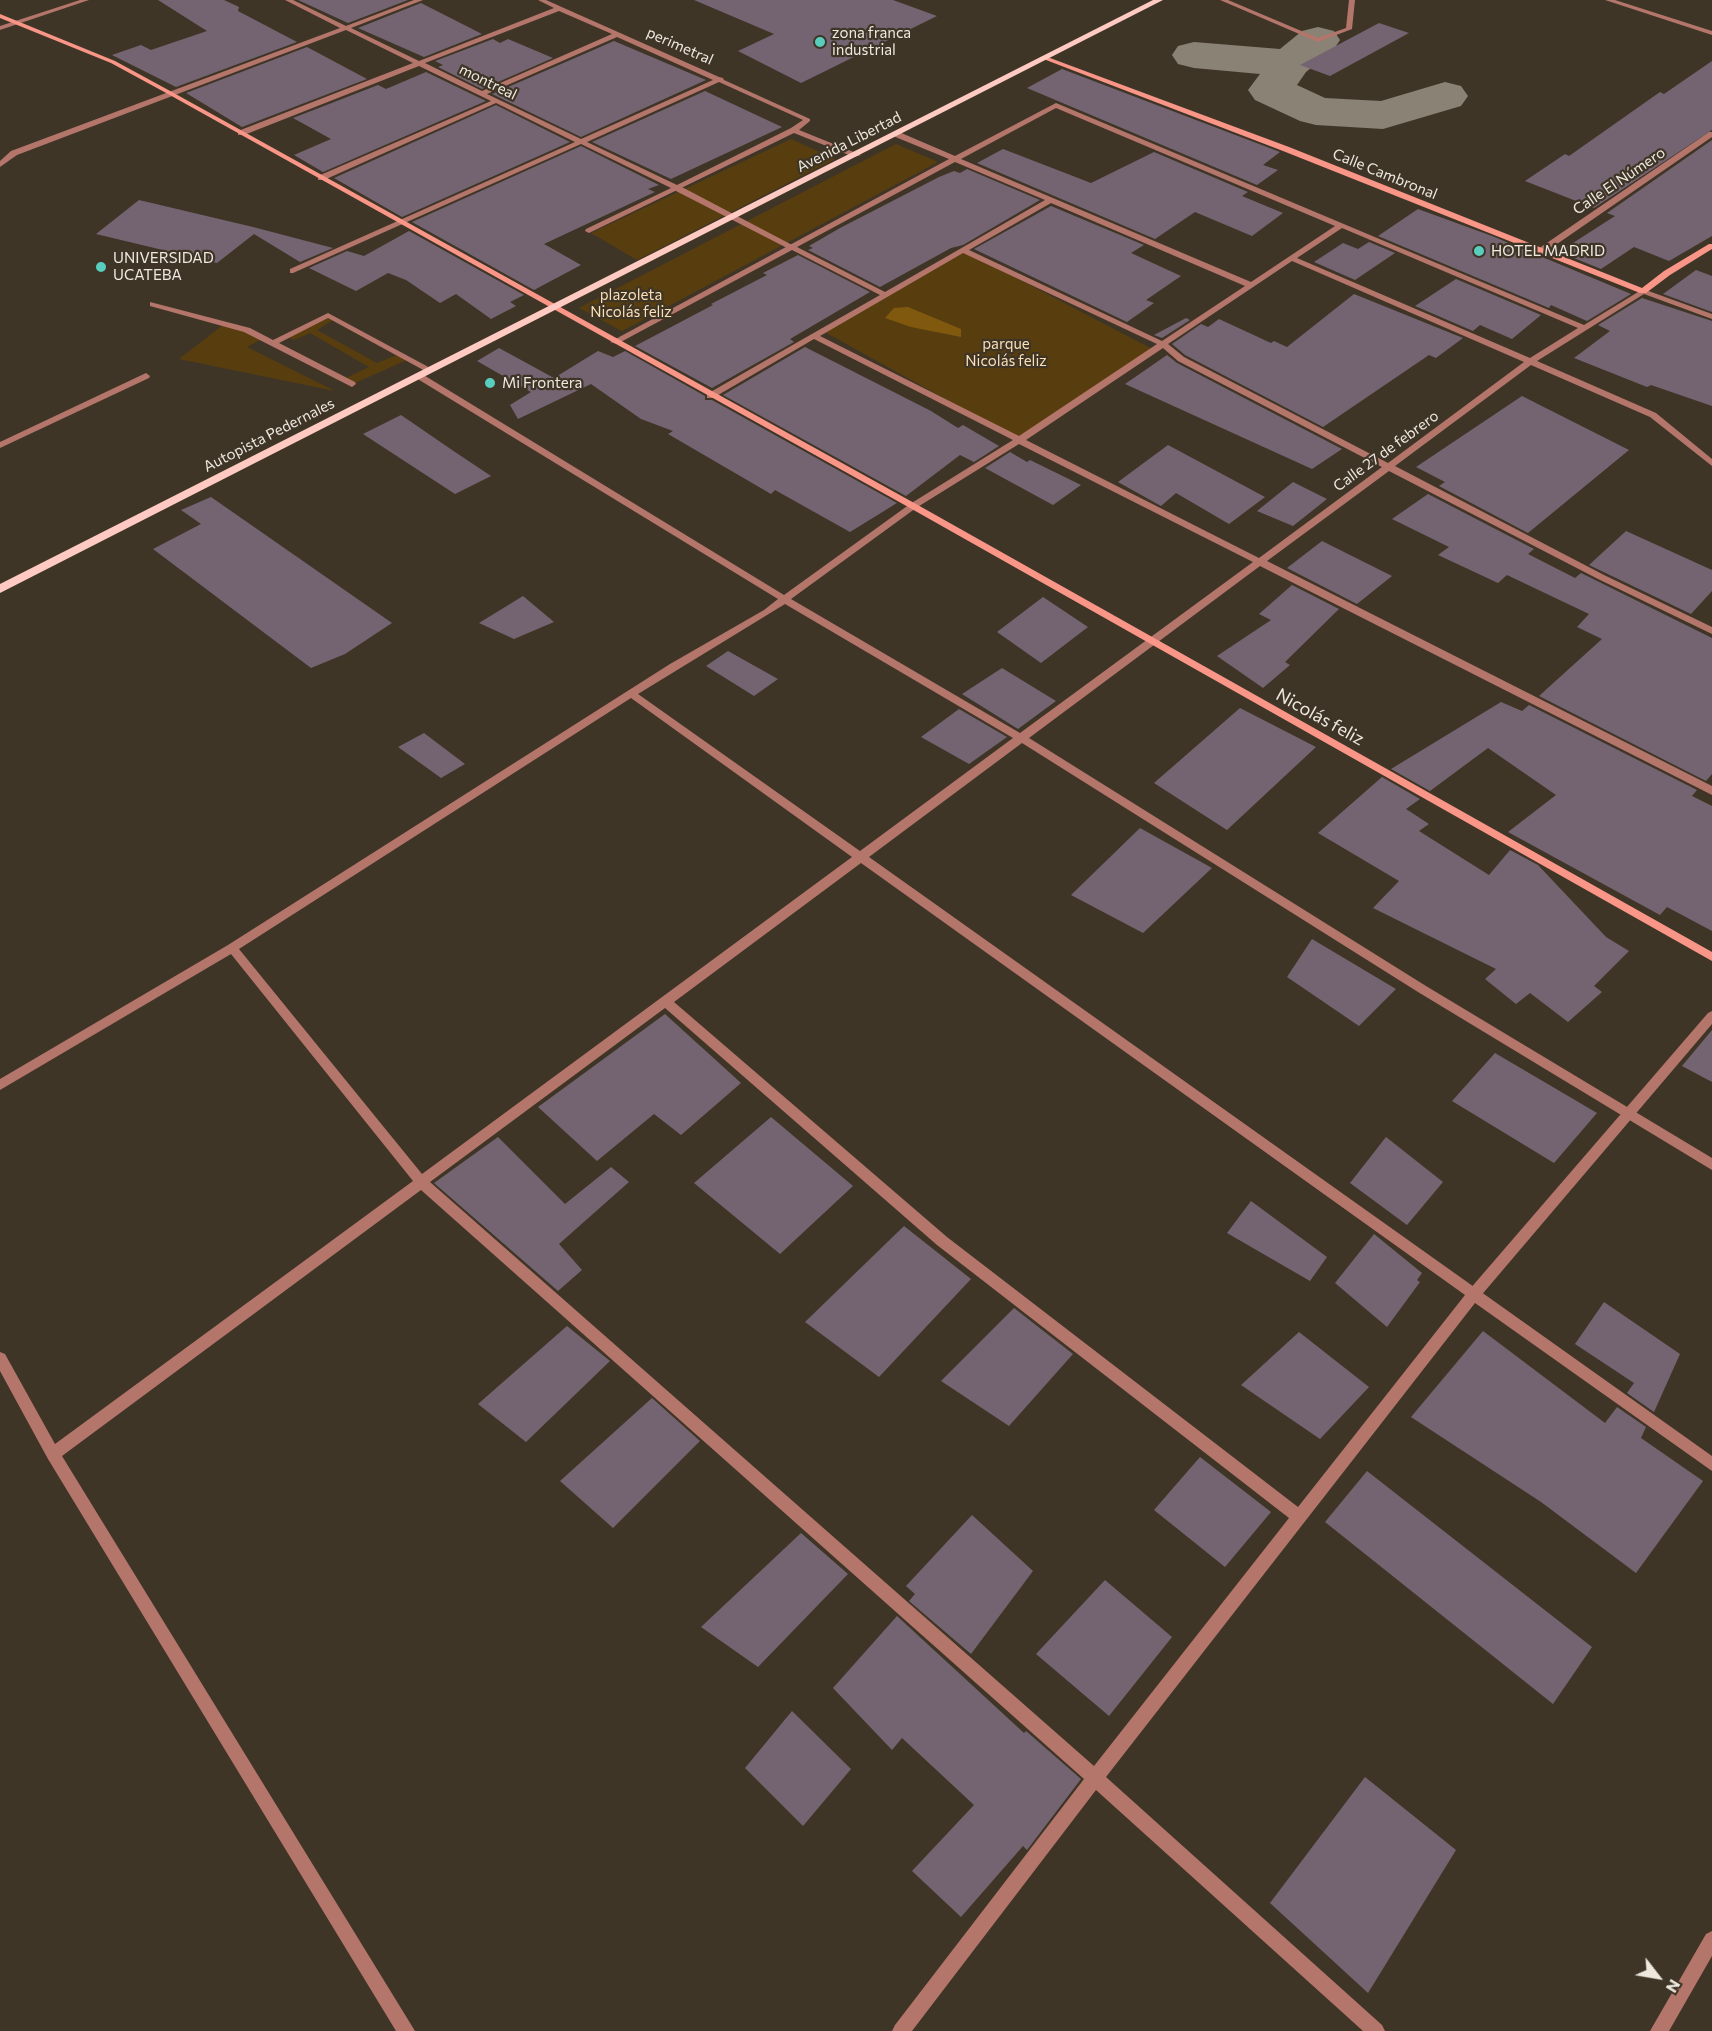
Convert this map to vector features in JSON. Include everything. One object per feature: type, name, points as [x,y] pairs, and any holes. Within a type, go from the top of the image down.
[{"type":"main road","name":"Avenida Libertad","points":[[552,307],[734,218],[1159,0]]},
{"type":"main road","name":"Nicolás feliz","points":[[0,16],[13,24],[113,62],[170,93],[710,396],[913,507],[1712,957]]},
{"type":"main road","name":"Calle Cambronal","points":[[1048,58],[1286,148],[1643,291]]},
{"type":"main road","points":[[1643,291],[1667,273],[1712,246]]},
{"type":"main road","name":"Autopista Pedernales","points":[[0,589],[552,307]]},
{"type":"street","points":[[0,28],[86,0]]},
{"type":"street","name":"montreal","points":[[288,0],[677,188],[886,295]]},
{"type":"street","points":[[0,165],[14,153],[420,0]]},
{"type":"street","name":"perimetral","points":[[541,0],[808,120],[794,130]]},
{"type":"street","points":[[1223,0],[1318,40],[1349,29],[1352,0]]},
{"type":"street","points":[[1608,0],[1712,33]]},
{"type":"street","points":[[241,133],[560,8]]},
{"type":"street","points":[[482,94],[618,34]]},
{"type":"street","points":[[293,271],[579,140],[721,79]]},
{"type":"street","points":[[321,178],[496,101]]},
{"type":"street","points":[[614,342],[1056,105],[1585,328]]},
{"type":"street","points":[[589,231],[794,130],[857,155]]},
{"type":"street","points":[[896,134],[1048,201],[1251,285]]},
{"type":"street","name":"Calle El Número","points":[[1541,251],[1712,134]]},
{"type":"street","points":[[710,396],[1048,201]]},
{"type":"street","points":[[0,1085],[232,948],[674,666],[786,600],[913,507],[1019,440],[1340,226]]},
{"type":"street","points":[[963,250],[1163,344],[1181,359],[1390,465],[1601,577],[1712,631]]},
{"type":"street","points":[[1291,258],[1653,415],[1712,463]]},
{"type":"street","name":"Calle 27 de febrero","points":[[53,1454],[1530,362],[1643,291]]},
{"type":"street","name":"Calle Cambronal","points":[[1643,291],[1712,317]]},
{"type":"street","points":[[153,304],[247,330],[352,384]]},
{"type":"street","points":[[273,343],[328,315],[430,370]]},
{"type":"street","points":[[814,336],[1712,791]]},
{"type":"street","points":[[419,375],[786,600],[1020,738],[1422,989],[1712,1165]]},
{"type":"street","points":[[0,445],[146,376]]},
{"type":"street","points":[[633,694],[1712,1464]]},
{"type":"street","points":[[232,948],[422,1183],[1095,1778],[1376,2031]]},
{"type":"street","points":[[666,1002],[942,1241],[1299,1517]]},
{"type":"street","points":[[901,2031],[1095,1778],[1474,1294],[1712,1016]]},
{"type":"street","points":[[0,1358],[53,1454],[406,2031]]},
{"type":"street","points":[[1659,2031],[1712,1940]]},
{"type":"green space","points":[[791,139],[835,159],[637,260],[591,233]]},
{"type":"green space","name":"plazoleta Nicolás feliz","points":[[896,144],[938,162],[622,331],[579,308]]},
{"type":"green space","name":"parque Nicolás feliz","points":[[963,250],[1154,350],[1019,440],[823,331]]},
{"type":"green space","points":[[327,317],[333,320],[317,330],[377,363],[397,355],[407,360],[355,383],[346,378],[369,367],[310,333],[294,340],[288,337]]},
{"type":"green space","points":[[223,325],[245,331],[260,340],[247,347],[335,391],[179,359]]},
{"type":"shaded area","points":[[908,307],[961,329],[961,337],[911,327],[885,318],[894,308]]},
{"type":"building","points":[[158,0],[224,0],[239,7],[238,11],[297,42],[176,87],[112,55],[141,45],[151,50],[207,31]]},
{"type":"building","points":[[298,0],[408,0],[348,23]]},
{"type":"building","name":"zona franca industrial","points":[[694,0],[893,0],[937,16],[801,83],[738,51],[774,34]]},
{"type":"building","points":[[421,3],[482,34],[424,57],[358,28]]},
{"type":"building","points":[[1379,23],[1409,33],[1330,76],[1300,65]]},
{"type":"building","points":[[493,39],[500,43],[508,39],[553,58],[482,89],[438,67],[443,65],[435,61]]},
{"type":"building","points":[[614,41],[706,80],[581,137],[492,94]]},
{"type":"building","points":[[307,47],[367,79],[242,127],[186,93]]},
{"type":"building","points":[[1712,61],[1712,130],[1594,208],[1525,181],[1565,154],[1569,156],[1660,92],[1664,94]]},
{"type":"building","points":[[1062,69],[1280,152],[1263,165],[1278,170],[1257,185],[1027,88]]},
{"type":"building","points":[[426,72],[486,101],[323,172],[294,155],[331,139],[293,118],[378,85],[386,89]]},
{"type":"building","points":[[705,91],[782,127],[671,179],[592,142]]},
{"type":"building","points":[[496,105],[570,142],[402,217],[334,178]]},
{"type":"building","points":[[1712,140],[1712,236],[1669,261],[1634,247],[1601,269],[1559,252],[1615,216],[1607,213]]},
{"type":"building","points":[[581,146],[659,185],[648,189],[655,192],[544,244],[581,265],[534,290],[412,222]]},
{"type":"building","points":[[1003,149],[1091,183],[1154,152],[1248,192],[1242,196],[1283,213],[1252,236],[1195,212],[1155,239],[977,163]]},
{"type":"building","points":[[967,169],[1040,200],[963,245],[951,248],[880,287],[808,250],[813,248],[809,246],[840,228],[939,177],[954,171],[960,173]]},
{"type":"building","points":[[139,200],[333,248],[300,262],[254,234],[217,263],[96,234]]},
{"type":"building","points":[[1051,206],[1144,245],[1131,253],[1181,276],[1146,300],[1154,303],[1127,322],[974,249]]},
{"type":"building","points":[[1418,209],[1492,236],[1631,294],[1587,321],[1551,305],[1549,308],[1378,236]]},
{"type":"building","points":[[409,231],[524,295],[510,302],[516,306],[491,319],[456,294],[440,303],[406,280],[388,273],[356,291],[309,268],[347,251],[364,256]]},
{"type":"building","points":[[1369,242],[1395,253],[1355,280],[1314,262],[1343,243],[1358,249]]},
{"type":"building","points":[[798,255],[870,292],[790,339],[794,342],[712,388],[635,346],[767,275],[763,273]]},
{"type":"building","points":[[1696,270],[1712,276],[1712,312],[1663,294]]},
{"type":"building","points":[[1456,279],[1541,315],[1512,339],[1480,325],[1473,331],[1415,306]]},
{"type":"building","points":[[1354,294],[1463,338],[1436,358],[1429,355],[1323,427],[1185,355],[1172,344],[1201,324],[1208,327],[1219,319],[1271,343],[1274,341],[1287,347]]},
{"type":"building","points":[[1642,298],[1712,321],[1712,406],[1651,385],[1647,387],[1574,358],[1610,331],[1598,325]]},
{"type":"building","points":[[1186,318],[1190,320],[1162,338],[1154,335]]},
{"type":"building","points":[[805,347],[931,411],[958,428],[963,425],[999,446],[974,462],[960,455],[906,496],[723,395]]},
{"type":"building","points":[[499,348],[554,378],[598,351],[613,357],[625,351],[705,396],[705,400],[712,400],[897,503],[850,532],[775,490],[771,494],[668,434],[673,431],[641,419],[591,384],[518,419],[510,405],[531,392],[477,361]]},
{"type":"building","points":[[1167,355],[1177,363],[1342,449],[1312,469],[1125,384]]},
{"type":"building","points":[[1522,396],[1629,450],[1528,533],[1439,486],[1445,482],[1416,467]]},
{"type":"building","points":[[401,415],[491,476],[455,494],[363,434]]},
{"type":"building","points":[[1168,445],[1265,497],[1229,524],[1176,493],[1161,506],[1118,482]]},
{"type":"building","points":[[1010,452],[1027,462],[1030,460],[1081,485],[1053,505],[985,468]]},
{"type":"building","points":[[1293,482],[1327,499],[1293,526],[1257,511]]},
{"type":"building","points":[[1428,494],[1534,549],[1528,554],[1575,578],[1581,573],[1712,638],[1712,774],[1706,781],[1539,696],[1602,639],[1577,627],[1589,614],[1507,575],[1498,583],[1438,555],[1449,547],[1392,519]]},
{"type":"building","points":[[211,497],[392,623],[345,654],[311,668],[153,549],[201,524],[181,510]]},
{"type":"building","points":[[1626,531],[1712,570],[1712,591],[1691,614],[1589,565]]},
{"type":"building","points":[[1322,541],[1392,576],[1357,604],[1287,568]]},
{"type":"building","points":[[1292,585],[1339,609],[1285,662],[1290,665],[1263,688],[1217,656],[1271,620],[1259,614]]},
{"type":"building","points":[[523,596],[554,622],[514,639],[479,623]]},
{"type":"building","points":[[1043,597],[1088,627],[1041,663],[997,632]]},
{"type":"building","points":[[728,651],[778,679],[754,696],[706,666]]},
{"type":"building","points":[[1002,668],[1056,701],[1018,729],[962,694]]},
{"type":"building","points":[[1501,702],[1522,711],[1529,705],[1697,790],[1692,796],[1712,806],[1712,931],[1667,907],[1660,915],[1508,832],[1556,795],[1488,748],[1430,791],[1391,769]]},
{"type":"building","points":[[1240,708],[1316,747],[1227,830],[1154,783]]},
{"type":"building","points":[[959,709],[1007,737],[969,764],[921,737]]},
{"type":"building","points":[[424,733],[465,764],[441,778],[398,747]]},
{"type":"building","points":[[1382,777],[1420,799],[1406,809],[1429,824],[1419,831],[1489,875],[1510,850],[1538,865],[1606,937],[1629,951],[1594,986],[1602,992],[1568,1022],[1530,993],[1516,1004],[1485,979],[1496,969],[1373,908],[1399,881],[1318,833]]},
{"type":"building","points":[[1140,828],[1212,868],[1143,933],[1071,895]]},
{"type":"building","points":[[1312,939],[1396,989],[1359,1026],[1287,977]]},
{"type":"building","points":[[665,1014],[741,1083],[681,1135],[654,1114],[597,1161],[538,1107]]},
{"type":"building","points":[[1712,1030],[1712,1082],[1682,1066]]},
{"type":"building","points":[[1495,1053],[1597,1113],[1554,1163],[1452,1101]]},
{"type":"building","points":[[771,1117],[853,1186],[780,1254],[694,1183]]},
{"type":"building","points":[[498,1137],[565,1204],[611,1167],[629,1182],[559,1244],[582,1270],[558,1291],[434,1183]]},
{"type":"building","points":[[1386,1137],[1443,1182],[1407,1225],[1350,1183]]},
{"type":"building","points":[[1251,1201],[1327,1257],[1310,1281],[1227,1233]]},
{"type":"building","points":[[904,1226],[971,1279],[879,1377],[805,1322]]},
{"type":"building","points":[[1374,1234],[1422,1273],[1417,1280],[1420,1282],[1387,1327],[1335,1283]]},
{"type":"building","points":[[1604,1302],[1680,1354],[1654,1412],[1627,1393],[1634,1383],[1575,1344]]},
{"type":"building","points":[[1014,1308],[1073,1354],[1009,1426],[941,1381]]},
{"type":"building","points":[[567,1326],[610,1361],[526,1442],[478,1404]]},
{"type":"building","points":[[1483,1331],[1605,1423],[1617,1407],[1646,1427],[1641,1438],[1703,1481],[1636,1573],[1541,1502],[1411,1417]]},
{"type":"building","points":[[1299,1332],[1369,1387],[1320,1439],[1241,1385]]},
{"type":"building","points":[[652,1398],[700,1441],[613,1528],[560,1481]]},
{"type":"building","points":[[1200,1457],[1271,1512],[1225,1567],[1154,1510]]},
{"type":"building","points":[[1367,1471],[1592,1647],[1553,1704],[1325,1522]]},
{"type":"building","points":[[972,1515],[1033,1571],[971,1654],[909,1601],[915,1594],[906,1586]]},
{"type":"building","points":[[801,1533],[848,1574],[758,1667],[701,1627]]},
{"type":"building","points":[[1105,1580],[1172,1637],[1109,1716],[1036,1654]]},
{"type":"building","points":[[897,1616],[1024,1733],[1026,1731],[1081,1779],[1027,1850],[1023,1846],[961,1917],[912,1871],[974,1805],[902,1738],[892,1750],[833,1688]]},
{"type":"building","points":[[792,1711],[851,1769],[803,1826],[745,1768]]},
{"type":"building","points":[[1365,1777],[1456,1850],[1368,1993],[1270,1903]]},
{"type":"taxiway","points":[[1290,63],[1318,40]]},
{"type":"taxiway","points":[[1194,55],[1290,63]]},
{"type":"taxiway","points":[[1290,63],[1271,90],[1316,111],[1383,115],[1445,96]]},
{"type":"place","name":"zona franca industrial","points":[[820,42]]},
{"type":"place","name":"HOTEL MADRID","points":[[1479,251]]},
{"type":"place","name":"UNIVERSIDAD UCATEBA","points":[[101,267]]},
{"type":"place","name":"Mi Frontera","points":[[490,383]]}]
